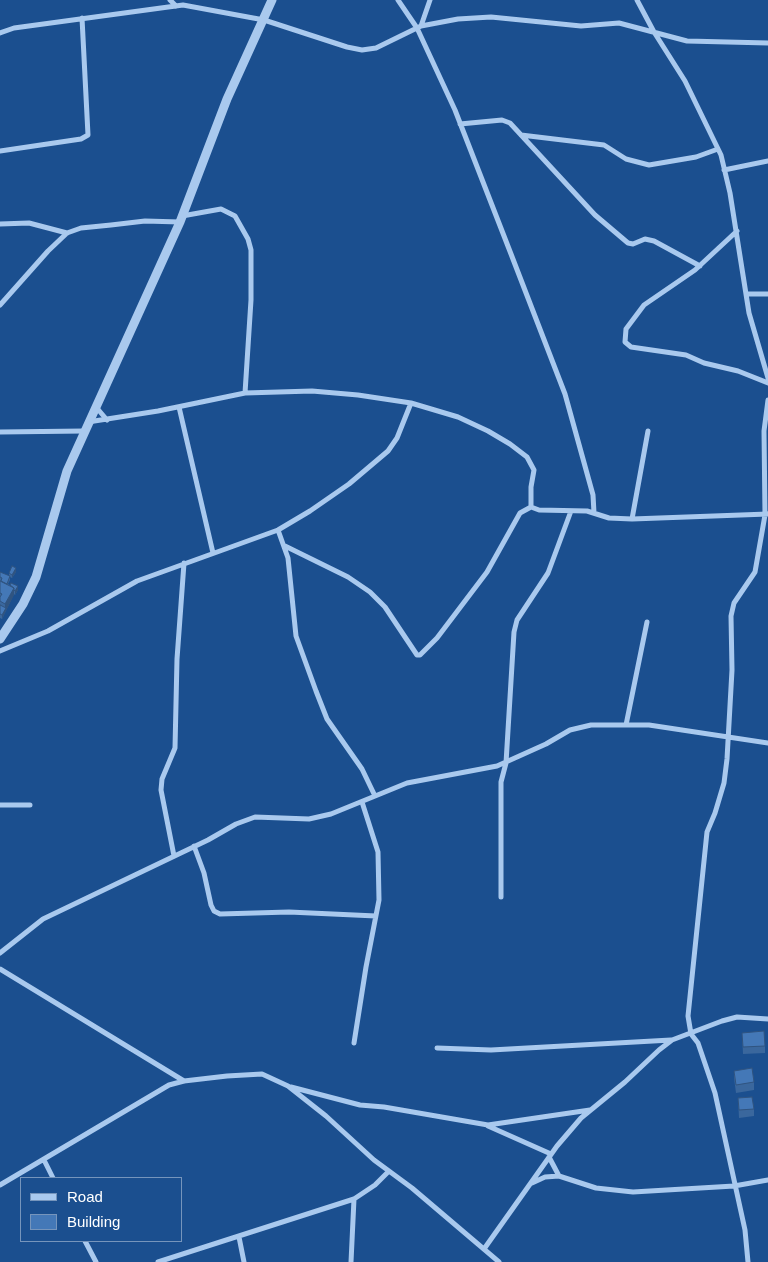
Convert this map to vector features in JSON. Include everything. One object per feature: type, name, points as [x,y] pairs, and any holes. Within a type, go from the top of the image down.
[{"type":"street","points":[[1,636],[23,604],[36,577],[67,471],[181,219],[227,99],[272,0]]},
{"type":"street","points":[[398,0],[419,27],[460,124],[565,394],[593,495],[594,512]]},
{"type":"street","points":[[419,27],[430,0]]},
{"type":"street","points":[[637,0],[654,32],[685,81],[718,149],[737,231],[746,294],[756,341],[768,378]]},
{"type":"street","points":[[0,33],[14,28],[173,2],[264,20],[347,47],[362,50],[376,48],[419,27],[458,19],[491,17],[524,19],[573,26],[619,23],[687,41],[768,43]]},
{"type":"street","points":[[0,150],[81,139],[88,135],[82,18]]},
{"type":"street","points":[[460,124],[502,120],[510,123],[595,215],[628,243],[633,244],[645,239],[654,241],[700,266]]},
{"type":"street","points":[[521,135],[604,145],[626,160],[649,165],[696,157],[718,149]]},
{"type":"street","points":[[724,170],[768,161]]},
{"type":"street","points":[[0,305],[66,233],[82,228],[181,219],[221,209],[235,216],[248,239],[251,250],[251,300],[245,393]]},
{"type":"street","points":[[0,224],[29,223],[66,233]]},
{"type":"street","points":[[737,231],[700,266],[644,305],[626,329],[624,336],[626,345],[686,354],[704,363],[738,371],[768,383]]},
{"type":"street","points":[[746,294],[768,294]]},
{"type":"street","points":[[0,432],[86,427],[107,420],[245,393],[312,391],[411,403],[458,418],[488,431],[527,457],[534,470],[531,487],[531,507]]},
{"type":"street","points":[[748,1262],[745,1230],[715,1093],[698,1043],[691,1034],[689,1011],[707,832],[724,783],[732,670],[731,616],[734,603],[755,572],[766,514],[764,431],[768,400]]},
{"type":"street","points":[[0,651],[48,631],[136,581],[278,530],[349,484],[388,451],[397,438],[411,403]]},
{"type":"street","points":[[95,406],[107,420]]},
{"type":"street","points":[[179,407],[213,553]]},
{"type":"street","points":[[632,519],[648,431]]},
{"type":"street","points":[[285,546],[348,577],[370,592],[385,607],[417,655],[420,655],[437,638],[487,572],[520,513],[531,507],[539,510],[594,512],[609,518],[632,519],[766,514]]},
{"type":"street","points":[[502,897],[501,782],[506,762],[514,632],[517,620],[548,573],[571,511]]},
{"type":"street","points":[[278,530],[288,558],[296,636],[316,691],[327,719],[362,769],[375,796]]},
{"type":"street","points":[[174,856],[161,790],[162,779],[176,748],[177,659],[184,563]]},
{"type":"street","points":[[626,724],[647,622]]},
{"type":"street","points":[[0,953],[43,919],[236,824],[255,817],[309,819],[332,814],[407,783],[506,762],[570,730],[591,725],[626,724],[686,729],[728,738],[768,743]]},
{"type":"street","points":[[354,1043],[379,900],[378,852],[362,802]]},
{"type":"street","points":[[0,805],[30,805]]},
{"type":"street","points":[[194,846],[204,873],[211,905],[214,911],[220,914],[289,912],[376,916]]},
{"type":"street","points":[[0,969],[65,1011],[184,1081]]},
{"type":"street","points":[[437,1048],[491,1050],[672,1040],[737,1017],[768,1018]]},
{"type":"street","points":[[484,1249],[550,1156],[590,1110],[672,1040]]},
{"type":"street","points":[[0,1185],[107,1124],[147,1097],[184,1081],[262,1074],[288,1086],[360,1105],[384,1107],[488,1125],[550,1156],[559,1176]]},
{"type":"street","points":[[288,1086],[499,1262]]},
{"type":"street","points":[[488,1125],[590,1110]]},
{"type":"street","points":[[44,1160],[52,1177]]},
{"type":"street","points":[[158,1262],[354,1199],[375,1185],[389,1171]]},
{"type":"street","points":[[532,1183],[545,1177],[559,1176],[596,1188],[621,1191],[734,1186],[768,1180]]},
{"type":"street","points":[[351,1262],[354,1199]]},
{"type":"street","points":[[239,1237],[244,1262]]},
{"type":"street","points":[[86,1242],[96,1262]]},
{"type":"building","points":[[12,566],[16,568],[12,575],[9,573]]},
{"type":"building","points":[[0,572],[10,576],[7,584],[1,581]]},
{"type":"building","points":[[0,581],[14,588],[5,604],[0,601],[2,594],[0,593]]},
{"type":"building","points":[[11,583],[18,586],[15,591],[10,585]]},
{"type":"building","points":[[0,605],[6,608],[2,615],[0,614]]},
{"type":"building","points":[[764,1031],[765,1046],[743,1047],[742,1033]]},
{"type":"building","points":[[752,1068],[754,1082],[736,1085],[734,1071]]},
{"type":"building","points":[[752,1097],[754,1109],[739,1110],[738,1098]]}]
